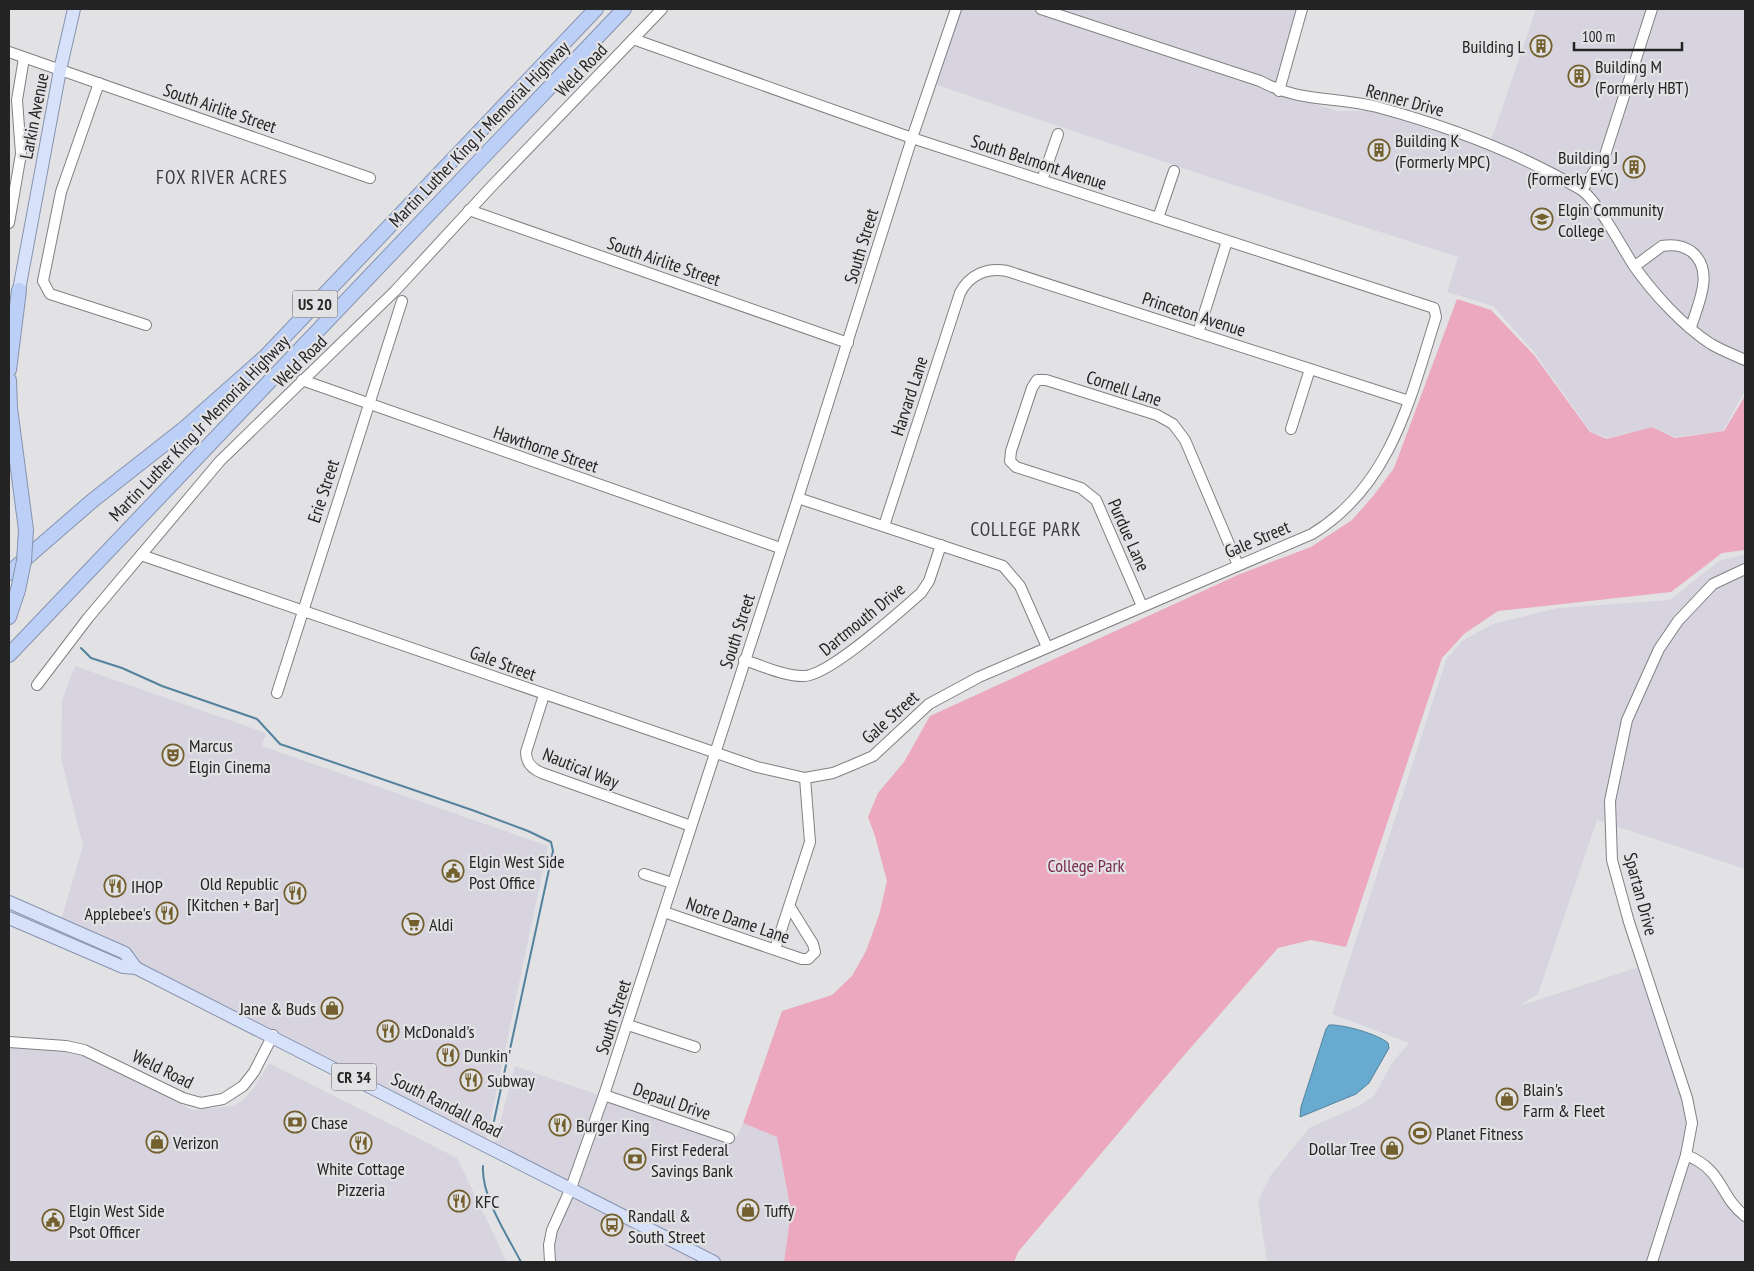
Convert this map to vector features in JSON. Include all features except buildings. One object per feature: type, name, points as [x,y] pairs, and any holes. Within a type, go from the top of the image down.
[{"type":"highway","name":"Martin Luther King Jr Memorial Highway","points":[[9,574],[85,507],[193,421],[265,357],[596,9]]},
{"type":"highway","name":"Martin Luther King Jr Memorial Highway","points":[[9,655],[624,9]]},
{"type":"highway","points":[[9,335],[19,290]]},
{"type":"highway","points":[[9,370],[19,290]]},
{"type":"highway","points":[[9,380],[10,408],[26,530],[24,561],[18,590],[9,617]]},
{"type":"main road","name":"Larkin Avenue","points":[[19,290],[60,70],[74,9]]},
{"type":"main road","name":"South Randall Road","points":[[9,902],[125,953],[136,968]]},
{"type":"main road","name":"South Randall Road","points":[[11,919],[123,967],[136,968],[273,1036],[714,1262]]},
{"type":"street","name":"Weld Road","points":[[38,684],[88,618],[220,462],[395,291],[468,210],[662,9]]},
{"type":"street","name":"South Street","points":[[550,1262],[550,1238],[571,1188],[628,1025],[780,548],[848,343],[912,138],[956,9]]},
{"type":"street","name":"Renner Drive","points":[[1041,9],[1260,81],[1279,91],[1322,101],[1337,100],[1375,107],[1439,126],[1527,161],[1582,190],[1607,222],[1634,266],[1673,312],[1711,344],[1745,360]]},
{"type":"street","points":[[1279,91],[1302,9]]},
{"type":"street","points":[[1582,190],[1605,155],[1652,9]]},
{"type":"street","name":"South Belmont Avenue","points":[[633,39],[912,138],[1421,303],[1436,310]]},
{"type":"street","name":"South Airlite Street","points":[[9,52],[370,178]]},
{"type":"street","points":[[9,223],[21,154],[17,100],[24,58]]},
{"type":"street","points":[[100,83],[61,192],[43,282],[50,294],[146,325]]},
{"type":"street","points":[[1042,180],[1058,134]]},
{"type":"street","points":[[1158,218],[1174,171]]},
{"type":"street","name":"South Airlite Street","points":[[468,210],[848,343]]},
{"type":"street","points":[[1198,333],[1227,241]]},
{"type":"street","points":[[1634,266],[1662,246],[1667,245],[1684,247],[1697,257],[1703,267],[1705,278],[1691,327]]},
{"type":"street","name":"Princeton Avenue","points":[[970,279],[989,270],[1007,271],[1409,401]]},
{"type":"street","name":"Harvard Lane","points":[[884,526],[957,300],[962,288],[970,279]]},
{"type":"street","name":"Erie Street","points":[[277,693],[402,301]]},
{"type":"street","name":"Gale Street","points":[[142,555],[714,753],[771,772],[806,778],[832,773],[868,759],[878,752],[915,715],[944,694],[1047,647],[1312,534],[1342,513],[1371,481],[1382,462],[1409,401],[1436,317],[1436,310]]},
{"type":"street","points":[[1290,429],[1310,369]]},
{"type":"street","name":"Cornell Lane","points":[[1014,443],[1034,383],[1041,379],[1166,419],[1179,430],[1185,440],[1238,565]]},
{"type":"street","name":"Hawthorne Street","points":[[302,380],[780,548]]},
{"type":"street","name":"Purdue Lane","points":[[1014,443],[1009,456],[1013,465],[1081,488],[1096,500],[1142,606]]},
{"type":"street","points":[[798,498],[995,562],[1007,569],[1020,586],[1047,647]]},
{"type":"street","name":"Dartmouth Drive","points":[[744,660],[788,674],[803,676],[829,668],[921,593],[929,581],[941,545]]},
{"type":"street","name":"Spartan Drive","points":[[1652,1262],[1686,1155],[1692,1123],[1687,1098],[1629,922],[1612,860],[1610,801],[1627,720],[1659,648],[1678,621],[1713,584],[1745,569]]},
{"type":"street","name":"Nautical Way","points":[[544,695],[526,752],[532,768],[691,826]]},
{"type":"street","points":[[774,949],[790,907],[810,842],[806,778]]},
{"type":"street","points":[[644,874],[672,884]]},
{"type":"street","name":"Notre Dame Lane","points":[[664,912],[802,959],[808,959],[813,955],[815,948],[790,907]]},
{"type":"street","points":[[628,1025],[695,1047]]},
{"type":"street","name":"Weld Road","points":[[9,1042],[66,1046],[84,1050],[183,1098],[206,1103],[230,1096],[243,1086],[254,1072],[273,1036]]},
{"type":"street","name":"Depaul Drive","points":[[604,1095],[728,1138]]},
{"type":"street","points":[[1686,1155],[1701,1161],[1712,1170],[1745,1216]]},
{"type":"shaded area","name":"Elgin Community College","points":[[958,9],[1301,9],[1273,92],[1338,111],[1374,111],[1488,149],[1536,9],[1745,9],[1745,390],[1723,431],[1675,437],[1652,427],[1608,438],[1591,432],[1534,352],[1493,306],[1447,292],[1458,257],[1218,180],[934,84]]},
{"type":"shaded area","points":[[1745,554],[1745,869],[1597,820],[1538,994],[1519,1006],[1639,967],[1684,1101],[1687,1124],[1680,1158],[1701,1165],[1745,1220],[1745,1262],[1267,1262],[1258,1201],[1271,1175],[1309,1128],[1358,1106],[1374,1096],[1392,1063],[1409,1043],[1332,1014],[1446,660],[1462,641],[1493,624],[1557,608],[1670,600],[1719,561]]},
{"type":"shaded area","points":[[75,666],[266,733],[262,746],[548,846],[486,1141],[60,923],[83,846],[61,758],[62,700]]},
{"type":"shaded area","points":[[9,1047],[58,1050],[83,1056],[123,1073],[192,1110],[233,1106],[243,1100],[254,1088],[269,1063],[457,1158],[507,1262],[9,1262]]},
{"type":"shaded area","points":[[515,1066],[602,1096],[570,1185],[494,1145]]},
{"type":"shaded area","points":[[606,1099],[737,1137],[743,1123],[777,1137],[791,1211],[784,1262],[723,1262],[574,1187]]},
{"type":"shaded area","points":[[571,1195],[705,1262],[555,1262],[553,1241]]},
{"type":"green space","name":"College Park","points":[[1457,299],[1491,310],[1534,355],[1590,432],[1607,439],[1652,427],[1675,438],[1724,431],[1745,396],[1745,550],[1722,553],[1671,592],[1498,611],[1464,634],[1442,658],[1346,947],[1311,940],[1278,948],[1180,1060],[1018,1252],[1014,1262],[784,1262],[791,1211],[777,1137],[743,1123],[782,1011],[832,995],[852,976],[866,951],[879,915],[887,881],[868,817],[878,793],[904,762],[930,716],[1240,574],[1311,547],[1352,520],[1394,468]]},
{"type":"water","points":[[1329,1025],[1342,1026],[1368,1033],[1388,1043],[1389,1048],[1369,1083],[1356,1094],[1300,1117],[1301,1107],[1326,1029]]},
{"type":"waterway","points":[[81,648],[91,658],[122,668],[162,686],[257,719],[280,744],[472,810],[528,831],[551,842],[553,851],[509,1054]]},
{"type":"waterway","points":[[494,1121],[506,1065]]},
{"type":"waterway","points":[[483,1166],[483,1178],[490,1202],[521,1262]]},
{"type":"place","name":"Building L","points":[[1541,46]]},
{"type":"place","name":"Building M (Formerly HBT)","points":[[1579,76]]},
{"type":"place","name":"Building K (Formerly MPC)","points":[[1379,150]]},
{"type":"place","name":"Building J (Formerly EVC)","points":[[1634,167]]},
{"type":"place","name":"Elgin Community College","points":[[1542,219]]},
{"type":"place","name":"Marcus Elgin Cinema","points":[[173,755]]},
{"type":"place","name":"Elgin West Side Post Office","points":[[453,871]]},
{"type":"place","name":"IHOP","points":[[115,886]]},
{"type":"place","name":"Old Republic [Kitchen + Bar]","points":[[295,893]]},
{"type":"place","name":"Applebee's","points":[[167,913]]},
{"type":"place","name":"Aldi","points":[[413,924]]},
{"type":"place","name":"Jane & Buds","points":[[332,1008]]},
{"type":"place","name":"McDonald's","points":[[388,1031]]},
{"type":"place","name":"Dunkin'","points":[[448,1055]]},
{"type":"place","name":"Subway","points":[[471,1080]]},
{"type":"place","name":"Blain's Farm & Fleet","points":[[1507,1099]]},
{"type":"place","name":"Chase","points":[[295,1122]]},
{"type":"place","name":"Burger King","points":[[560,1125]]},
{"type":"place","name":"Planet Fitness","points":[[1420,1133]]},
{"type":"place","name":"Verizon","points":[[157,1142]]},
{"type":"place","name":"White Cottage Pizzeria","points":[[361,1143]]},
{"type":"place","name":"Dollar Tree","points":[[1392,1148]]},
{"type":"place","name":"First Federal Savings Bank","points":[[635,1159]]},
{"type":"place","name":"KFC","points":[[459,1201]]},
{"type":"place","name":"Tuffy","points":[[748,1210]]},
{"type":"place","name":"Elgin West Side Psot Officer","points":[[53,1220]]},
{"type":"place","name":"Randall & South Street","points":[[612,1225]]},
{"type":"district","name":"FOX RIVER ACRES","points":[[222,177]]},
{"type":"district","name":"COLLEGE PARK","points":[[1026,529]]}]
